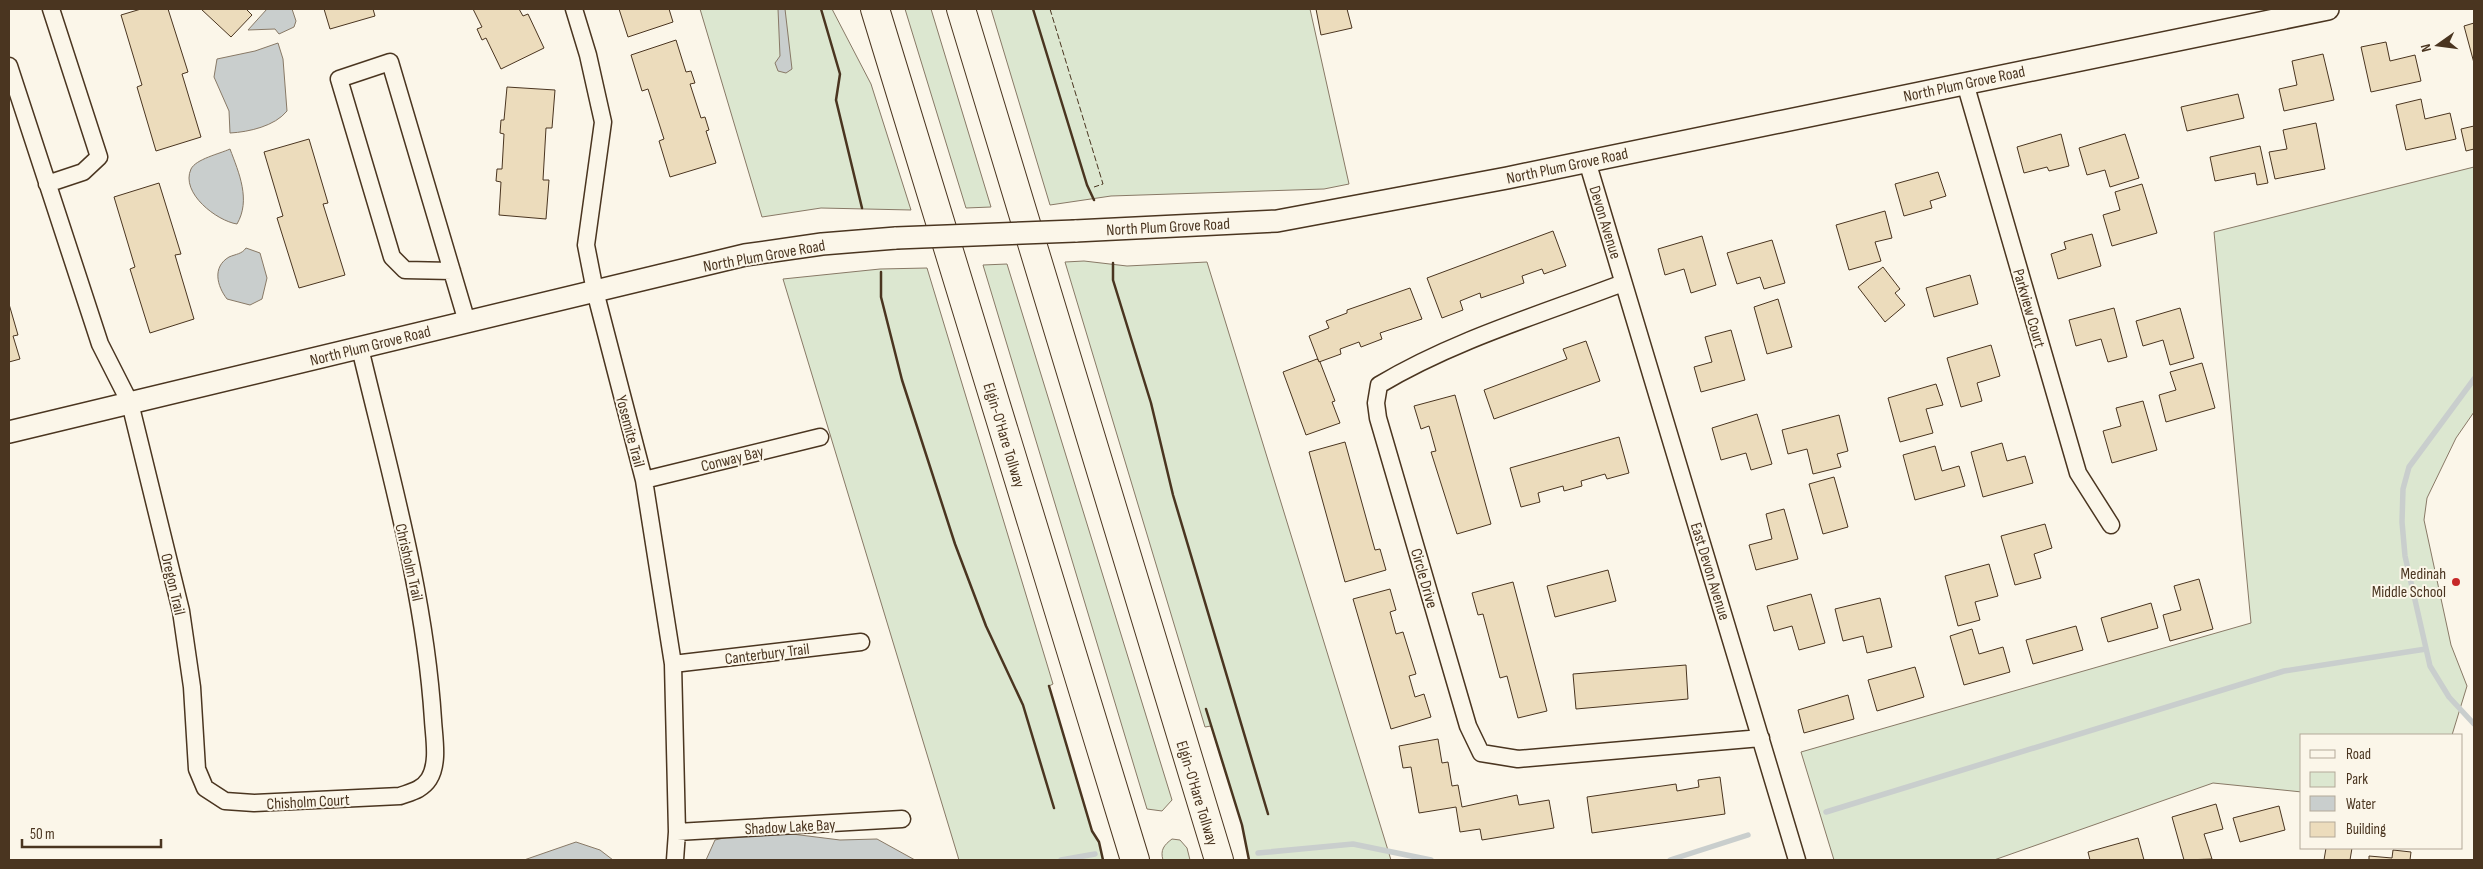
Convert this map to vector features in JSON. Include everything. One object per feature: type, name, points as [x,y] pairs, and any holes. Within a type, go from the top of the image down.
[{"type":"highway","name":"Elgin-O'Hare Tollway","points":[[875,9],[1134,860]]},
{"type":"highway","name":"Elgin-O'Hare Tollway","points":[[961,9],[1219,860]]},
{"type":"street","points":[[48,184],[83,172],[99,157],[51,9]]},
{"type":"street","name":"Yosemite Trail","points":[[574,9],[588,55],[603,122],[586,245],[595,291],[644,480],[673,664],[677,832],[675,860]]},
{"type":"street","name":"North Plum Grove Road","points":[[9,432],[745,255],[822,244],[896,238],[1277,221],[1587,161],[2328,9]]},
{"type":"street","points":[[452,272],[405,270],[392,257],[339,80],[390,62],[467,322]]},
{"type":"street","name":"Oregon Trail","points":[[9,66],[100,344],[130,403],[181,611],[192,687],[198,769]]},
{"type":"street","name":"Parkview Court","points":[[1965,83],[2078,473],[2111,525]]},
{"type":"street","name":"Devon Avenue","points":[[1587,161],[1624,283]]},
{"type":"street","name":"Circle Drive","points":[[1624,283],[1483,336],[1405,370],[1379,386],[1376,404],[1378,418],[1468,726],[1481,753],[1518,759],[1761,738]]},
{"type":"street","name":"East Devon Avenue","points":[[1624,283],[1797,860]]},
{"type":"street","name":"Chrisholm Trail","points":[[360,348],[422,611],[431,693],[435,757],[429,778]]},
{"type":"street","name":"Conway Bay","points":[[644,480],[820,437]]},
{"type":"street","name":"Canterbury Trail","points":[[673,664],[861,642]]},
{"type":"street","name":"Chisholm Court","points":[[198,769],[205,788],[225,801],[254,803],[400,796],[419,790],[429,778]]},
{"type":"street","name":"Shadow Lake Bay","points":[[677,832],[902,819]]},
{"type":"green space","points":[[700,9],[832,9],[871,84],[911,210],[821,208],[762,217]]},
{"type":"green space","points":[[905,9],[931,9],[991,207],[966,208]]},
{"type":"green space","points":[[991,9],[1310,9],[1349,184],[1324,189],[1111,196],[1050,205]]},
{"type":"green space","points":[[2474,167],[2474,412],[2456,438],[2427,498],[2424,520],[2451,645],[2467,686],[2452,734],[2300,734],[2300,792],[2213,783],[1994,860],[1834,860],[1801,752],[2251,623],[2214,232]]},
{"type":"green space","points":[[1084,261],[1127,266],[1207,262],[1391,860],[1249,860],[1242,825],[1211,726],[1205,727],[1065,262]]},
{"type":"green space","points":[[1007,264],[1172,800],[1162,811],[1147,809],[983,265]]},
{"type":"green space","points":[[927,268],[1053,684],[1049,686],[1092,831],[1099,842],[1103,860],[959,860],[783,279],[880,269]]},
{"type":"green space","points":[[1172,839],[1180,840],[1187,848],[1190,860],[1163,860],[1163,848]]},
{"type":"water","points":[[267,9],[292,9],[296,21],[294,27],[279,34],[275,29],[248,30]]},
{"type":"water","points":[[778,9],[785,9],[792,69],[786,73],[778,71],[775,63],[780,56]]},
{"type":"water","points":[[278,43],[283,59],[287,111],[276,121],[269,124],[230,133],[229,111],[214,77],[217,59],[255,51]]},
{"type":"water","points":[[230,149],[240,177],[243,196],[243,206],[237,224],[220,218],[202,204],[195,196],[189,178],[191,169],[198,162]]},
{"type":"water","points":[[246,248],[260,253],[267,278],[262,299],[250,305],[227,299],[218,277],[218,271],[224,261],[241,253]]},
{"type":"water","points":[[760,830],[840,840],[877,839],[915,860],[706,860],[715,840]]},
{"type":"water","points":[[576,842],[600,850],[613,860],[524,860]]},
{"type":"building","points":[[141,9],[168,9],[188,72],[182,74],[201,137],[156,151],[137,87],[142,85],[121,15]]},
{"type":"building","points":[[201,9],[246,9],[252,15],[231,37]]},
{"type":"building","points":[[324,9],[373,9],[375,16],[330,29]]},
{"type":"building","points":[[473,9],[519,9],[523,16],[528,14],[544,48],[501,69],[486,38],[482,40],[477,29],[482,27]]},
{"type":"building","points":[[619,9],[669,9],[673,22],[628,37]]},
{"type":"building","points":[[1316,9],[1347,9],[1352,28],[1321,35]]},
{"type":"building","points":[[2474,23],[2474,63],[2464,26]]},
{"type":"building","points":[[676,40],[686,72],[691,71],[695,83],[690,84],[701,118],[705,117],[709,130],[706,131],[716,163],[670,177],[659,141],[664,139],[648,89],[642,91],[631,55]]},
{"type":"building","points":[[2386,42],[2390,61],[2415,55],[2421,81],[2371,92],[2361,47]]},
{"type":"building","points":[[2323,54],[2334,100],[2284,111],[2279,89],[2297,85],[2292,61]]},
{"type":"building","points":[[507,87],[555,90],[552,128],[546,128],[543,180],[549,180],[546,219],[499,215],[501,182],[496,181],[497,169],[502,169],[504,134],[500,133],[501,120],[504,120]]},
{"type":"building","points":[[2238,94],[2244,118],[2187,131],[2181,107]]},
{"type":"building","points":[[2421,99],[2425,119],[2450,113],[2456,139],[2406,150],[2396,105]]},
{"type":"building","points":[[2316,123],[2325,169],[2275,179],[2269,152],[2287,149],[2283,130]]},
{"type":"building","points":[[2474,126],[2474,149],[2466,151],[2461,129]]},
{"type":"building","points":[[2061,134],[2069,166],[2049,171],[2047,167],[2024,173],[2017,147]]},
{"type":"building","points":[[2125,134],[2139,178],[2110,187],[2105,170],[2087,175],[2079,148]]},
{"type":"building","points":[[309,139],[328,203],[323,204],[345,275],[299,288],[277,218],[283,216],[264,152]]},
{"type":"building","points":[[2260,146],[2268,183],[2257,185],[2255,173],[2215,181],[2210,157]]},
{"type":"building","points":[[1938,172],[1946,196],[1930,201],[1932,208],[1904,216],[1895,184]]},
{"type":"building","points":[[159,183],[181,254],[175,255],[194,319],[150,333],[130,269],[135,267],[114,197]]},
{"type":"building","points":[[2142,184],[2157,233],[2112,246],[2103,215],[2120,210],[2115,192]]},
{"type":"building","points":[[1885,211],[1892,238],[1875,242],[1881,261],[1849,270],[1836,225]]},
{"type":"building","points":[[1553,231],[1566,266],[1544,274],[1542,269],[1522,276],[1524,283],[1481,298],[1480,293],[1460,301],[1463,310],[1442,318],[1427,278]]},
{"type":"building","points":[[2092,234],[2101,266],[2058,279],[2051,254],[2066,249],[2064,242]]},
{"type":"building","points":[[1702,236],[1716,285],[1691,293],[1684,269],[1665,275],[1658,249]]},
{"type":"building","points":[[1772,240],[1785,283],[1764,289],[1760,277],[1737,284],[1727,253]]},
{"type":"building","points":[[1883,267],[1900,289],[1895,293],[1905,305],[1885,322],[1858,287]]},
{"type":"building","points":[[1970,275],[1978,304],[1934,317],[1926,288]]},
{"type":"building","points":[[1410,288],[1422,319],[1380,333],[1382,339],[1361,347],[1359,342],[1340,349],[1341,354],[1319,362],[1309,336],[1329,328],[1326,321],[1347,313],[1347,310]]},
{"type":"building","points":[[1778,299],[1792,347],[1767,354],[1754,307]]},
{"type":"building","points":[[9,304],[18,335],[13,336],[20,359],[9,362]]},
{"type":"building","points":[[2114,308],[2127,357],[2108,362],[2101,339],[2076,346],[2069,320]]},
{"type":"building","points":[[2180,308],[2194,358],[2170,365],[2163,340],[2143,346],[2136,321]]},
{"type":"building","points":[[1731,330],[1745,380],[1701,392],[1694,367],[1712,362],[1705,337]]},
{"type":"building","points":[[1586,341],[1600,381],[1494,419],[1484,390],[1567,359],[1563,349]]},
{"type":"building","points":[[1991,345],[2000,376],[1977,383],[1982,401],[1961,407],[1947,358]]},
{"type":"building","points":[[1317,359],[1320,362],[1335,401],[1332,402],[1340,423],[1306,435],[1283,372]]},
{"type":"building","points":[[2202,363],[2215,408],[2166,422],[2159,395],[2176,390],[2170,372]]},
{"type":"building","points":[[1936,384],[1943,405],[1926,409],[1933,433],[1900,442],[1888,398]]},
{"type":"building","points":[[1455,395],[1491,524],[1457,534],[1431,452],[1436,451],[1429,426],[1421,429],[1414,406]]},
{"type":"building","points":[[2143,401],[2157,450],[2112,463],[2103,431],[2121,426],[2116,408]]},
{"type":"building","points":[[1757,414],[1772,464],[1751,470],[1746,453],[1721,460],[1712,428]]},
{"type":"building","points":[[1839,415],[1848,451],[1837,454],[1841,467],[1813,474],[1807,449],[1788,454],[1782,430]]},
{"type":"building","points":[[1619,437],[1629,473],[1607,479],[1605,474],[1581,481],[1582,486],[1564,491],[1563,486],[1538,493],[1540,502],[1521,507],[1510,468]]},
{"type":"building","points":[[1345,442],[1375,550],[1380,549],[1386,570],[1345,582],[1309,452]]},
{"type":"building","points":[[2002,443],[2007,461],[2025,456],[2033,483],[1983,497],[1971,452]]},
{"type":"building","points":[[1935,446],[1942,471],[1959,466],[1965,486],[1915,500],[1903,455]]},
{"type":"building","points":[[1834,477],[1848,527],[1823,534],[1809,484]]},
{"type":"building","points":[[1784,509],[1798,559],[1756,570],[1749,545],[1772,539],[1766,514]]},
{"type":"building","points":[[2045,524],[2052,548],[2034,554],[2041,578],[2015,585],[2001,536]]},
{"type":"building","points":[[1989,564],[1998,596],[1975,602],[1980,620],[1958,626],[1945,576]]},
{"type":"building","points":[[1608,570],[1616,601],[1555,617],[1547,586]]},
{"type":"building","points":[[2199,579],[2213,629],[2170,641],[2163,615],[2181,610],[2174,586]]},
{"type":"building","points":[[1513,582],[1547,711],[1518,718],[1507,676],[1500,678],[1483,614],[1478,615],[1472,593]]},
{"type":"building","points":[[1390,589],[1396,610],[1390,612],[1396,634],[1403,632],[1416,674],[1409,676],[1415,697],[1424,694],[1431,717],[1391,729],[1353,599]]},
{"type":"building","points":[[1811,594],[1825,643],[1799,650],[1792,626],[1774,631],[1767,606]]},
{"type":"building","points":[[1880,598],[1892,647],[1867,653],[1863,636],[1843,641],[1835,609]]},
{"type":"building","points":[[2151,603],[2158,628],[2108,642],[2101,618]]},
{"type":"building","points":[[2076,626],[2083,650],[2033,664],[2026,640]]},
{"type":"building","points":[[1972,629],[1979,654],[2003,647],[2010,672],[1964,685],[1950,636]]},
{"type":"building","points":[[1686,665],[1688,699],[1576,709],[1573,674]]},
{"type":"building","points":[[1915,667],[1924,697],[1877,711],[1868,680]]},
{"type":"building","points":[[1848,695],[1854,719],[1804,733],[1798,710]]},
{"type":"building","points":[[1438,739],[1442,763],[1448,762],[1452,786],[1458,785],[1462,807],[1517,795],[1519,805],[1549,800],[1554,828],[1482,840],[1480,829],[1460,832],[1456,807],[1419,813],[1411,767],[1403,768],[1399,746]]},
{"type":"building","points":[[1720,777],[1725,814],[1592,833],[1587,797],[1676,784],[1677,791],[1699,787],[1698,780]]},
{"type":"building","points":[[2216,804],[2223,829],[2204,834],[2212,859],[2184,860],[2172,817]]},
{"type":"building","points":[[2279,806],[2285,830],[2240,842],[2233,818]]},
{"type":"building","points":[[2138,838],[2144,860],[2090,860],[2088,852]]},
{"type":"building","points":[[2326,849],[2352,849],[2350,860],[2324,860]]},
{"type":"building","points":[[2393,850],[2411,852],[2410,860],[2369,860],[2369,856],[2392,858]]},
{"type":"waterway","points":[[2474,379],[2409,467],[2403,489],[2402,522],[2405,556],[2430,666],[2449,697],[2474,724]]},
{"type":"waterway","points":[[1826,812],[2284,671],[2426,649]]},
{"type":"waterway","points":[[1670,860],[1748,835]]},
{"type":"waterway","points":[[1258,853],[1353,844],[1431,860]]},
{"type":"waterway","points":[[1061,860],[1095,854]]},
{"type":"fence","points":[[1050,9],[1103,184],[1094,187]]},
{"type":"wall","points":[[821,9],[840,74],[836,100],[862,208]]},
{"type":"wall","points":[[1033,9],[1087,185],[1094,200]]},
{"type":"wall","points":[[1113,263],[1113,280],[1151,403],[1173,495],[1268,814]]},
{"type":"wall","points":[[881,272],[881,297],[902,380],[955,544],[986,626],[1023,705],[1054,808]]},
{"type":"wall","points":[[1049,686],[1092,831],[1099,842],[1103,860]]},
{"type":"wall","points":[[1206,709],[1242,825],[1249,860]]},
{"type":"place","name":"Medinah Middle School","points":[[2456,582]]}]
